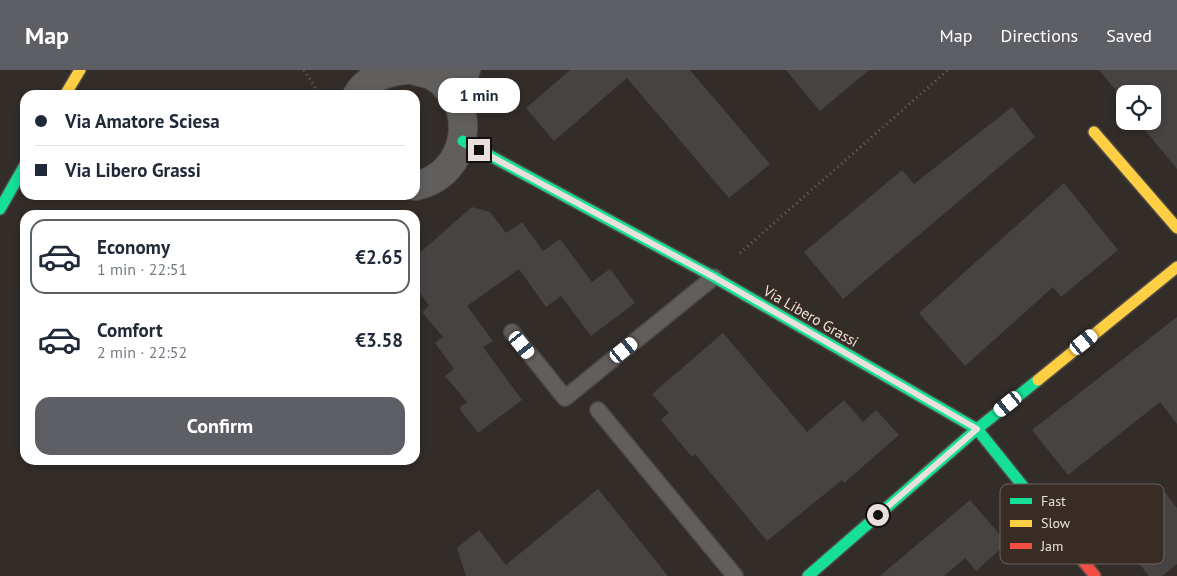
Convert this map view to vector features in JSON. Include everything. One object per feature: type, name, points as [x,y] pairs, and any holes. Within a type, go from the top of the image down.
[{"type":"street","points":[[68,90],[80,70]]},
{"type":"street","points":[[360,90],[375,78],[392,71],[407,70]]},
{"type":"street","points":[[412,70],[431,75],[456,78],[458,102],[463,121],[462,141],[455,159],[443,174],[426,184],[420,185]]},
{"type":"street","points":[[1094,132],[1177,228]]},
{"type":"street","name":"Via Libero Grassi","points":[[462,141],[714,277],[977,429],[1021,484]]},
{"type":"street","points":[[0,209],[20,174]]},
{"type":"street","points":[[808,576],[977,429],[1177,267]]},
{"type":"street","name":"Via Libero Grassi","points":[[1085,564],[1095,576]]},
{"type":"lane","points":[[512,332],[565,398],[714,277]]},
{"type":"lane","points":[[598,410],[735,576]]},
{"type":"path","points":[[304,70],[317,90]]},
{"type":"path","points":[[714,277],[948,70]]},
{"type":"building","points":[[570,70],[690,70],[770,164],[729,198],[627,78],[554,141],[526,108]]},
{"type":"building","points":[[786,70],[869,70],[820,111]]},
{"type":"building","points":[[1099,70],[1177,70],[1177,169],[1145,130],[1161,130],[1161,85],[1116,85],[1116,90]]},
{"type":"building","points":[[1012,107],[1035,137],[843,299],[804,252],[902,170],[914,184]]},
{"type":"building","points":[[1064,183],[1118,250],[1061,297],[1053,287],[965,366],[919,313]]},
{"type":"building","points":[[472,207],[490,212],[506,233],[522,222],[543,251],[560,239],[592,282],[610,269],[635,303],[591,336],[561,296],[546,307],[519,269],[467,306],[493,341],[483,347],[522,400],[478,433],[459,408],[467,402],[445,376],[454,369],[435,343],[443,337],[422,312],[429,306],[420,293],[420,253]]},
{"type":"building","points":[[1177,317],[1177,424],[1160,402],[1068,475],[1032,430]]},
{"type":"building","points":[[723,333],[807,432],[844,400],[863,422],[876,410],[899,435],[844,483],[842,480],[767,541],[695,454],[692,457],[661,420],[669,413],[652,394]]},
{"type":"building","points":[[598,489],[668,576],[466,576],[457,548],[479,530],[506,565]]},
{"type":"building","points":[[1164,491],[1177,508],[1177,564],[1162,576],[1149,576],[1139,564],[1164,564]]},
{"type":"building","points":[[970,500],[1000,535],[1000,549],[976,571],[965,558],[944,576],[880,576]]},
{"type":"traffic: fast","points":[[463,141],[714,277],[977,429],[1021,484]]},
{"type":"traffic: fast","points":[[0,209],[20,174]]},
{"type":"traffic: fast","points":[[808,576],[977,429],[1038,380]]},
{"type":"traffic: slow","points":[[68,90],[80,70]]},
{"type":"traffic: slow","points":[[1094,132],[1177,228]]},
{"type":"traffic: slow","points":[[1038,380],[1177,267]]},
{"type":"traffic: jam","points":[[1085,564],[1095,576]]},
{"type":"route","points":[[479,150],[714,277],[977,429],[878,515]]}]
